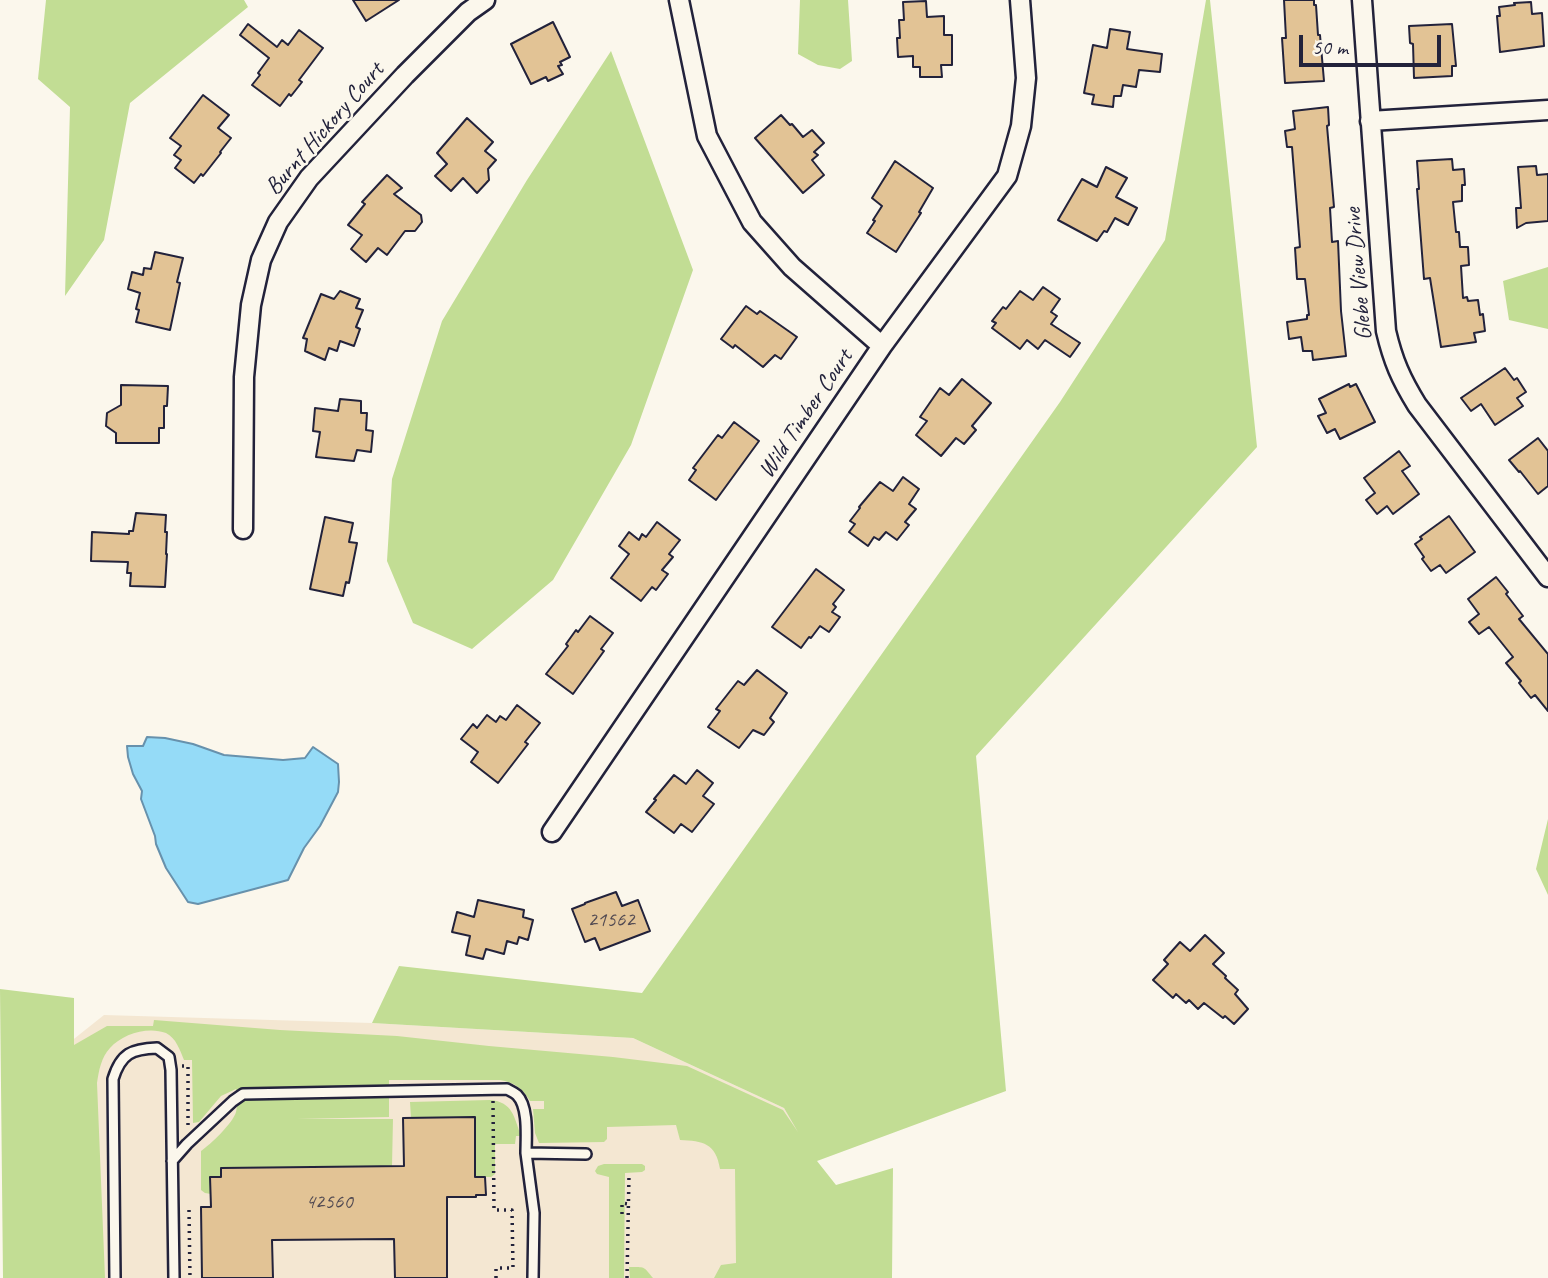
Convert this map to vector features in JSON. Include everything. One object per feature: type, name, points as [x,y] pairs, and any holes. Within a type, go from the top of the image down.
[{"type":"street","name":"Burnt Hickory Court","points":[[243,529],[244,377],[251,304],[261,260],[278,222],[309,178],[405,75],[468,12],[485,0]]},
{"type":"street","points":[[679,0],[707,136],[752,222],[792,267],[882,346]]},
{"type":"street","name":"Wild Timber Court","points":[[552,832],[882,346],[1007,176],[1021,126],[1026,78],[1020,0]]},
{"type":"street","name":"Glebe View Drive","points":[[1362,0],[1386,331],[1393,359],[1404,385],[1418,405],[1548,577]]},
{"type":"street","points":[[1370,121],[1548,110]]},
{"type":"lane","points":[[115,1278],[113,1079],[117,1065],[128,1054],[141,1048],[158,1048],[169,1057],[171,1070],[174,1278]]},
{"type":"lane","points":[[172,1161],[243,1094],[507,1089],[517,1095],[523,1105],[527,1133],[526,1153],[534,1213],[533,1278]]},
{"type":"lane","points":[[526,1153],[586,1154]]},
{"type":"path","points":[[493,1088],[494,1210],[512,1210],[513,1268],[496,1268],[496,1278]]},
{"type":"path","points":[[627,1278],[629,1175]]},
{"type":"path","points":[[622,1214],[622,1203],[629,1204]]},
{"type":"shaded area","points":[[104,1015],[372,1023],[633,1038],[784,1108],[817,1161],[859,1278],[60,1278],[55,1054]]},
{"type":"green space","points":[[46,0],[244,0],[248,7],[130,103],[104,240],[65,296],[70,107],[38,79]]},
{"type":"green space","points":[[800,0],[848,0],[852,61],[840,69],[818,65],[798,54]]},
{"type":"green space","points":[[1206,0],[1210,0],[1257,447],[976,756],[1006,1091],[817,1161],[836,1185],[893,1168],[892,1278],[714,1278],[721,1265],[736,1263],[735,1169],[720,1169],[715,1154],[707,1145],[680,1140],[676,1125],[607,1127],[607,1139],[604,1142],[539,1143],[535,1133],[533,1109],[544,1109],[544,1101],[530,1101],[518,1087],[500,1080],[389,1080],[389,1117],[297,1119],[393,1119],[392,1166],[222,1168],[221,1177],[210,1178],[211,1194],[205,1193],[201,1190],[201,1151],[234,1117],[237,1107],[236,1089],[221,1096],[199,1122],[193,1123],[192,1060],[184,1060],[169,1035],[151,1030],[136,1033],[115,1043],[104,1056],[97,1083],[105,1278],[3,1278],[0,989],[74,998],[74,1045],[107,1026],[153,1026],[154,1020],[397,1036],[687,1066],[783,1110],[798,1132],[784,1108],[633,1038],[372,1023],[399,966],[642,993],[1060,402],[1165,240]]},
{"type":"green space","points":[[611,51],[693,270],[631,445],[553,580],[472,649],[413,623],[387,561],[392,479],[442,321],[527,180]]},
{"type":"green space","points":[[1548,267],[1548,329],[1509,320],[1503,281]]},
{"type":"green space","points":[[1548,819],[1548,895],[1536,869]]},
{"type":"green space","points":[[490,1100],[508,1107],[521,1136],[516,1136],[515,1144],[495,1144],[495,1174],[491,1177],[475,1177],[475,1118],[411,1118],[410,1102]]},
{"type":"green space","points":[[598,1166],[645,1166],[642,1172],[625,1173],[624,1278],[609,1278],[609,1177],[595,1171]]},
{"type":"green space","points":[[629,1267],[644,1268],[653,1278],[630,1278]]},
{"type":"water","points":[[147,737],[193,744],[224,755],[283,760],[305,758],[313,747],[338,764],[338,792],[288,880],[198,904],[188,902],[166,868],[156,844],[141,799],[142,791],[128,757],[127,746],[143,746]]},
{"type":"building","points":[[353,0],[399,0],[366,21]]},
{"type":"building","points":[[1284,0],[1314,0],[1324,81],[1285,83],[1282,38],[1286,38]]},
{"type":"building","points":[[926,1],[927,17],[944,16],[944,35],[952,35],[952,65],[941,65],[942,77],[920,77],[920,67],[913,67],[913,56],[898,57],[897,38],[900,38],[899,20],[904,20],[903,2]]},
{"type":"building","points":[[1531,2],[1532,14],[1542,13],[1544,46],[1500,52],[1497,16],[1500,16],[1499,7]]},
{"type":"building","points":[[553,22],[570,57],[558,66],[563,74],[548,81],[546,77],[531,84],[511,44]]},
{"type":"building","points":[[248,24],[277,47],[282,40],[288,45],[299,30],[323,48],[299,80],[302,82],[280,106],[252,85],[269,58],[240,35]]},
{"type":"building","points":[[1452,24],[1456,66],[1452,66],[1452,76],[1414,78],[1413,44],[1410,43],[1409,26]]},
{"type":"building","points":[[1110,29],[1130,32],[1127,49],[1162,54],[1160,72],[1139,70],[1136,87],[1123,85],[1121,96],[1114,96],[1113,107],[1092,104],[1094,95],[1084,93],[1093,45],[1107,48]]},
{"type":"building","points":[[203,95],[229,115],[218,128],[231,138],[203,176],[201,174],[194,183],[175,168],[181,160],[174,155],[181,146],[170,138]]},
{"type":"building","points":[[1328,107],[1327,126],[1334,207],[1330,208],[1332,242],[1338,241],[1346,356],[1313,360],[1312,351],[1303,351],[1301,337],[1289,339],[1287,322],[1307,319],[1309,315],[1305,279],[1297,279],[1295,248],[1300,247],[1292,147],[1287,147],[1285,131],[1295,129],[1293,111]]},
{"type":"building","points":[[781,115],[803,137],[812,130],[824,143],[814,152],[818,155],[812,160],[824,175],[803,193],[755,138]]},
{"type":"building","points":[[467,118],[493,142],[485,151],[496,160],[488,169],[489,180],[477,193],[463,178],[451,191],[435,176],[447,164],[437,153]]},
{"type":"building","points":[[1452,159],[1453,170],[1464,169],[1462,201],[1453,202],[1460,247],[1468,247],[1469,265],[1461,266],[1463,298],[1467,297],[1468,301],[1478,300],[1485,331],[1474,333],[1476,342],[1441,347],[1430,278],[1424,279],[1417,161]]},
{"type":"building","points":[[895,161],[933,188],[919,212],[921,213],[896,252],[867,233],[882,206],[872,198]]},
{"type":"building","points":[[1536,166],[1537,175],[1548,174],[1548,221],[1526,223],[1517,228],[1516,208],[1521,208],[1518,167]]},
{"type":"building","points":[[1106,167],[1127,178],[1116,197],[1137,208],[1128,225],[1115,218],[1107,232],[1104,231],[1097,241],[1058,220],[1082,179],[1097,187]]},
{"type":"building","points":[[387,175],[402,188],[394,194],[421,215],[422,222],[415,231],[405,231],[387,255],[378,248],[366,262],[351,249],[362,235],[348,225],[365,204],[362,202]]},
{"type":"building","points":[[155,252],[183,258],[170,330],[136,322],[140,293],[128,289],[132,272],[143,275],[144,268],[151,269]]},
{"type":"building","points":[[1043,287],[1060,299],[1051,312],[1057,316],[1051,324],[1080,343],[1070,357],[1045,340],[1038,349],[1027,340],[1020,349],[992,328],[996,323],[992,321],[1020,291],[1033,300]]},
{"type":"building","points":[[340,291],[360,299],[356,308],[363,310],[356,327],[360,329],[354,346],[340,341],[337,351],[329,348],[325,360],[305,351],[307,339],[303,338],[321,294],[334,299]]},
{"type":"building","points":[[746,306],[757,314],[760,311],[797,337],[781,359],[775,355],[763,367],[735,345],[733,348],[721,339]]},
{"type":"building","points":[[1505,368],[1514,380],[1517,378],[1526,392],[1517,398],[1523,406],[1495,425],[1481,404],[1471,411],[1461,398]]},
{"type":"building","points":[[962,379],[991,403],[972,426],[976,430],[964,444],[956,438],[941,456],[916,435],[927,421],[920,417],[940,388],[949,395]]},
{"type":"building","points":[[1349,384],[1350,387],[1356,384],[1375,422],[1340,439],[1335,429],[1327,433],[1318,416],[1326,413],[1319,399]]},
{"type":"building","points":[[121,385],[168,386],[164,428],[159,428],[159,443],[116,443],[116,433],[106,426],[107,413],[121,405]]},
{"type":"building","points":[[340,399],[361,401],[361,413],[367,413],[366,430],[373,431],[371,452],[357,450],[354,461],[316,457],[320,432],[313,431],[315,408],[338,411]]},
{"type":"building","points":[[734,422],[759,441],[716,500],[689,480],[696,470],[693,468],[718,435],[722,438]]},
{"type":"building","points":[[1538,438],[1548,451],[1548,486],[1538,494],[1509,460]]},
{"type":"building","points":[[1399,451],[1410,466],[1402,471],[1419,494],[1393,514],[1387,506],[1377,514],[1366,500],[1375,493],[1364,478]]},
{"type":"building","points":[[903,477],[919,489],[909,504],[916,509],[905,522],[909,525],[897,540],[886,532],[879,540],[874,537],[868,546],[849,532],[855,524],[850,521],[880,482],[893,491]]},
{"type":"building","points":[[136,513],[166,515],[165,587],[130,586],[128,562],[91,561],[92,532],[129,534],[129,531],[133,531]]},
{"type":"building","points":[[1449,516],[1475,552],[1446,573],[1440,565],[1431,571],[1415,544],[1422,539],[1420,537]]},
{"type":"building","points":[[325,517],[353,523],[349,542],[357,543],[349,583],[346,582],[343,596],[310,589]]},
{"type":"building","points":[[657,522],[680,540],[669,554],[673,557],[662,570],[668,574],[656,590],[652,587],[641,601],[611,578],[629,554],[619,546],[629,532],[639,540],[642,534],[646,537]]},
{"type":"building","points":[[816,569],[844,590],[833,604],[836,607],[832,612],[840,617],[829,632],[820,626],[801,648],[772,627]]},
{"type":"building","points":[[1496,577],[1523,616],[1519,619],[1548,654],[1548,711],[1535,695],[1531,698],[1519,683],[1521,681],[1506,663],[1513,657],[1489,627],[1479,634],[1469,622],[1479,614],[1468,599]]},
{"type":"building","points":[[590,616],[613,633],[601,649],[604,651],[573,694],[546,674],[568,646],[566,644],[576,630],[578,632]]},
{"type":"building","points":[[757,670],[787,693],[770,718],[774,722],[764,735],[753,730],[739,748],[708,727],[720,711],[716,709],[738,681],[744,685]]},
{"type":"building","points":[[517,705],[540,723],[525,742],[528,744],[498,783],[471,762],[478,752],[461,739],[473,724],[477,728],[487,715],[496,722],[500,716],[506,720]]},
{"type":"building","points":[[697,770],[713,783],[703,796],[714,804],[692,832],[681,824],[674,833],[646,812],[674,775],[686,784]]},
{"type":"building","points":[[616,892],[622,906],[638,900],[650,931],[600,950],[595,938],[585,942],[572,909]]},
{"type":"building","points":[[478,900],[524,910],[523,917],[533,920],[528,940],[519,937],[517,944],[507,941],[504,954],[486,949],[483,959],[466,955],[470,936],[452,932],[457,912],[474,917]]},
{"type":"building","points":[[1205,935],[1224,953],[1213,964],[1238,990],[1235,994],[1248,1009],[1234,1024],[1204,1003],[1198,1009],[1189,1000],[1186,1003],[1176,994],[1173,998],[1153,980],[1168,964],[1164,960],[1180,942],[1190,951]]},
{"type":"building","points":[[475,1117],[475,1177],[485,1177],[486,1195],[447,1197],[447,1278],[395,1278],[394,1239],[272,1240],[273,1278],[202,1278],[201,1207],[211,1207],[210,1177],[221,1177],[221,1168],[404,1166],[403,1118]]}]
